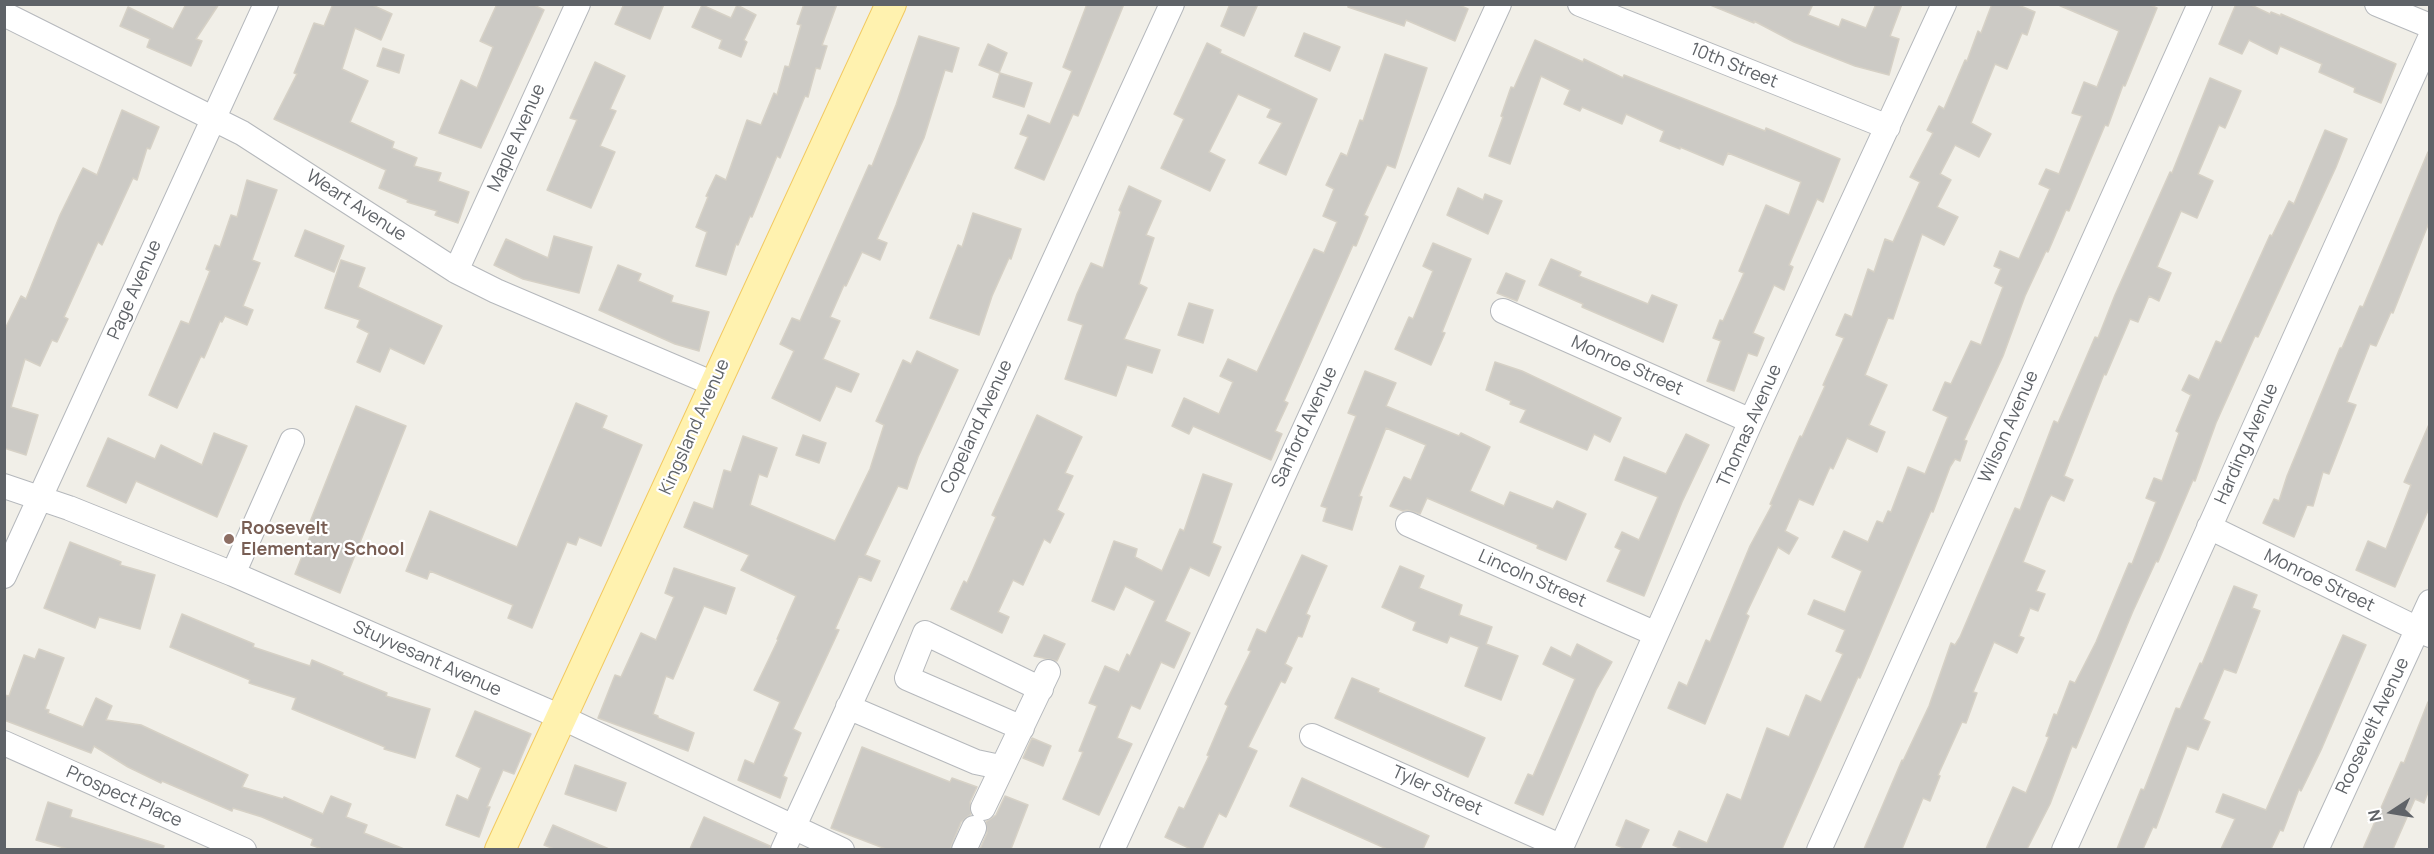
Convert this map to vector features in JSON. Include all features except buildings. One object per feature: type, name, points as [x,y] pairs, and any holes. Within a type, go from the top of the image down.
[{"type":"main road","name":"Kingsland Avenue","points":[[500,849],[563,718],[714,384],[891,4]]},
{"type":"street","name":"Page Avenue","points":[[4,576],[266,4]]},
{"type":"street","name":"Maple Avenue","points":[[456,271],[578,4]]},
{"type":"street","name":"Copeland Avenue","points":[[788,839],[1172,4]]},
{"type":"street","name":"Sanford Avenue","points":[[1112,849],[1499,4]]},
{"type":"street","name":"10th Street","points":[[1580,4],[1888,127]]},
{"type":"street","name":"Thomas Avenue","points":[[1561,848],[1751,421],[1944,4]]},
{"type":"street","name":"Wilson Avenue","points":[[1819,849],[2200,4]]},
{"type":"street","points":[[2377,4],[2430,26]]},
{"type":"street","name":"Weart Avenue","points":[[4,14],[250,137],[456,271],[496,291],[714,384]]},
{"type":"street","name":"Harding Avenue","points":[[2064,849],[2430,38]]},
{"type":"street","name":"Monroe Street","points":[[1503,311],[1751,421]]},
{"type":"street","points":[[233,574],[292,441]]},
{"type":"street","name":"Stuyvesant Avenue","points":[[4,486],[41,498],[233,574],[563,718],[788,839],[842,849]]},
{"type":"street","name":"Lincoln Street","points":[[1408,524],[1656,634]]},
{"type":"street","name":"Monroe Street","points":[[2209,527],[2423,632]]},
{"type":"street","name":"Roosevelt Avenue","points":[[2316,849],[2423,632],[2430,602]]},
{"type":"street","points":[[911,667],[925,633],[1045,681],[974,828]]},
{"type":"street","points":[[877,643],[911,667],[1022,728]]},
{"type":"street","points":[[848,707],[976,762],[995,766],[1004,764]]},
{"type":"street","name":"Tyler Street","points":[[1312,736],[1561,848]]},
{"type":"street","name":"Prospect Place","points":[[4,743],[193,840],[244,849]]},
{"type":"place","name":"Roosevelt Elementary School","points":[[229,539]]}]
